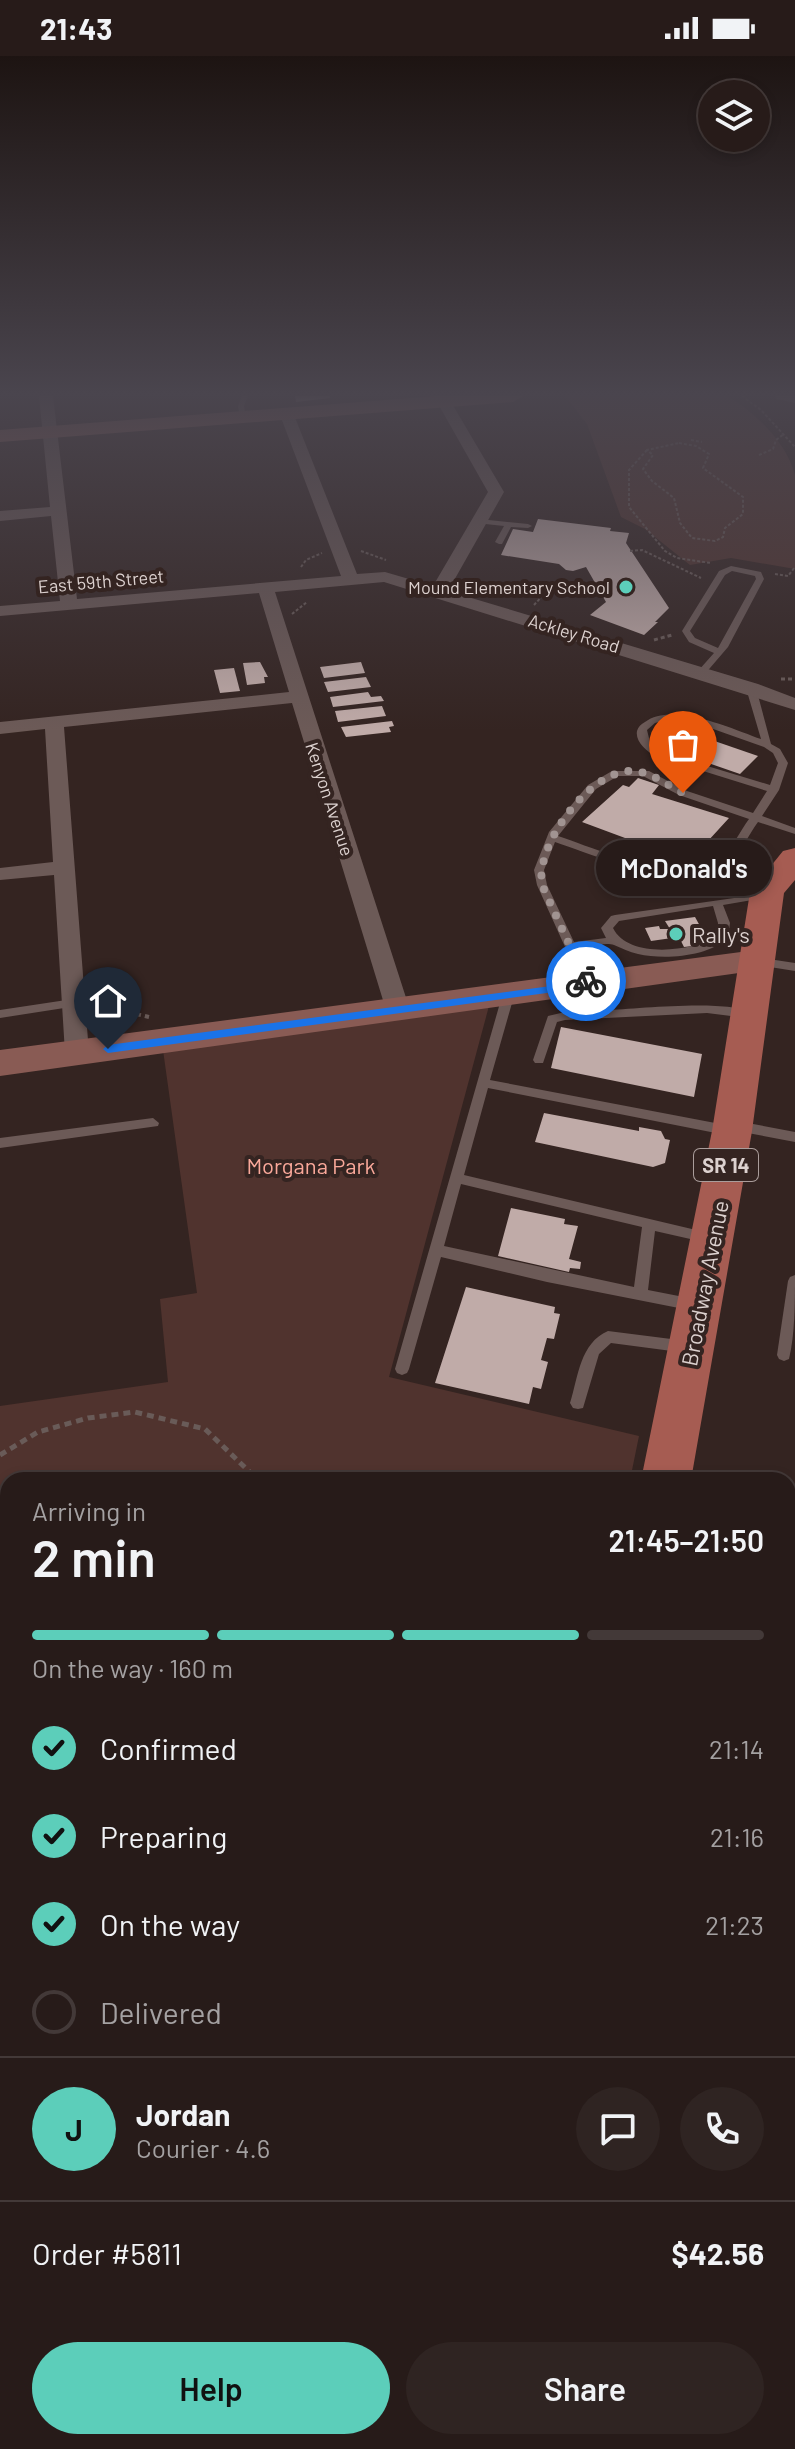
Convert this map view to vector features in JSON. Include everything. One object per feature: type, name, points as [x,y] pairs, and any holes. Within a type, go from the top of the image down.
[{"type":"main road","name":"Broadway Avenue","points":[[668,1472],[732,1128],[747,1014],[775,964],[766,895],[795,858]]},
{"type":"street","points":[[59,508],[69,605]]},
{"type":"street","points":[[323,508],[350,578]]},
{"type":"street","points":[[439,591],[487,508]]},
{"type":"street","points":[[0,516],[59,511]]},
{"type":"street","name":"East 59th Street","points":[[0,611],[350,578]]},
{"type":"street","name":"Ackley Road","points":[[350,578],[395,578],[795,704]]},
{"type":"street","name":"Kenyon Avenue","points":[[265,586],[297,697],[398,1010]]},
{"type":"street","points":[[0,728],[297,697]]},
{"type":"street","points":[[54,723],[77,1053]]},
{"type":"street","points":[[0,874],[64,867]]},
{"type":"street","points":[[0,1063],[508,996],[594,999],[775,964]]},
{"type":"lane","points":[[479,521],[528,526]]},
{"type":"lane","points":[[499,542],[509,524]]},
{"type":"lane","points":[[701,673],[724,647],[760,579],[758,574],[731,568],[722,573],[686,631],[692,640],[718,651]]},
{"type":"lane","points":[[751,688],[767,745]]},
{"type":"lane","points":[[552,837],[653,870],[673,872],[706,868],[724,860],[774,790],[783,763],[777,751],[767,745],[671,715],[646,723],[642,729],[641,736],[646,745],[658,754],[774,790]]},
{"type":"lane","points":[[594,999],[542,885],[539,870],[552,837],[592,787],[616,773],[645,773],[683,793],[795,831]]},
{"type":"lane","points":[[717,903],[724,923],[722,938],[712,945],[638,952],[619,947],[612,941],[607,928],[615,918],[766,895]]},
{"type":"lane","points":[[570,946],[612,941]]},
{"type":"lane","points":[[402,1369],[508,996]]},
{"type":"lane","points":[[539,1060],[552,1019],[594,999],[747,1014]]},
{"type":"lane","points":[[0,1014],[73,1003]]},
{"type":"lane","points":[[483,1083],[795,1137]]},
{"type":"lane","points":[[0,1143],[153,1123]]},
{"type":"lane","points":[[456,1178],[712,1239]]},
{"type":"lane","points":[[640,1293],[649,1223]]},
{"type":"lane","points":[[436,1250],[700,1307]]},
{"type":"lane","points":[[784,1355],[795,1281]]},
{"type":"lane","points":[[578,1403],[592,1351],[608,1337],[692,1347]]},
{"type":"path","points":[[630,508],[665,551],[677,558],[716,563]]},
{"type":"path","points":[[681,508],[680,523],[692,538],[715,541],[723,537],[730,523],[741,517],[744,508]]},
{"type":"path","points":[[358,550],[390,563]]},
{"type":"path","points":[[630,551],[642,550],[703,579]]},
{"type":"path","points":[[301,571],[301,565],[306,560],[329,552]]},
{"type":"path","points":[[767,570],[786,577],[795,567]]},
{"type":"path","points":[[531,609],[546,592]]},
{"type":"path","points":[[647,644],[656,638],[675,634]]},
{"type":"path","points":[[101,1006],[136,1012],[159,1021]]},
{"type":"path","points":[[0,1455],[38,1432],[88,1418],[135,1412],[205,1429],[250,1472]]},
{"type":"green space","points":[[618,508],[795,508],[795,569],[731,558],[690,565],[645,529],[621,517]]},
{"type":"green space","name":"Morgana Park","points":[[489,1006],[389,1377],[639,1436],[632,1472],[0,1472],[0,1406],[168,1382],[160,1299],[197,1293],[163,1050]]},
{"type":"building","name":"Mound Elementary School","points":[[538,519],[629,533],[626,543],[669,608],[644,635],[590,615],[606,602],[586,567],[573,571],[559,564],[501,555],[513,529],[533,532]]},
{"type":"building","points":[[260,662],[268,677],[264,677],[265,683],[247,685],[243,663]]},
{"type":"building","points":[[361,662],[365,673],[324,678],[320,667]]},
{"type":"building","points":[[234,668],[240,691],[220,693],[214,670]]},
{"type":"building","points":[[366,677],[371,687],[328,692],[324,682]]},
{"type":"building","points":[[368,692],[371,697],[381,696],[384,701],[333,707],[330,697]]},
{"type":"building","points":[[382,706],[386,716],[338,722],[335,711]]},
{"type":"building","points":[[392,721],[394,726],[389,727],[391,732],[346,737],[341,727]]},
{"type":"building","points":[[680,730],[758,756],[740,774],[662,747]]},
{"type":"building","points":[[638,778],[659,785],[652,794],[729,818],[686,865],[657,854],[660,851],[582,822],[623,785],[629,787]]},
{"type":"building","name":"Rally's","points":[[695,917],[710,944],[684,947],[679,937],[651,941],[645,928],[659,926],[660,929],[670,929],[665,921]]},
{"type":"building","points":[[561,1027],[702,1054],[694,1097],[551,1068]]},
{"type":"building","points":[[544,1113],[639,1131],[639,1127],[661,1131],[665,1139],[670,1140],[665,1163],[653,1167],[535,1142]]},
{"type":"building","points":[[511,1208],[565,1219],[564,1224],[578,1226],[569,1259],[581,1262],[580,1269],[570,1268],[569,1272],[498,1256]]},
{"type":"building","points":[[466,1287],[555,1307],[554,1313],[560,1314],[554,1339],[547,1338],[541,1360],[548,1362],[541,1389],[533,1387],[529,1404],[435,1383]]},
{"type":"way so far","points":[[586,981],[542,885],[539,870],[554,832],[592,787],[616,773],[645,773],[683,793]]},
{"type":"place","name":"Mound Elementary School","points":[[626,587]]},
{"type":"place","name":"McDonald's","points":[[683,793]]},
{"type":"place","name":"Rally's","points":[[676,934]]},
{"type":"route","points":[[108,1049],[587,985],[586,981]]}]
